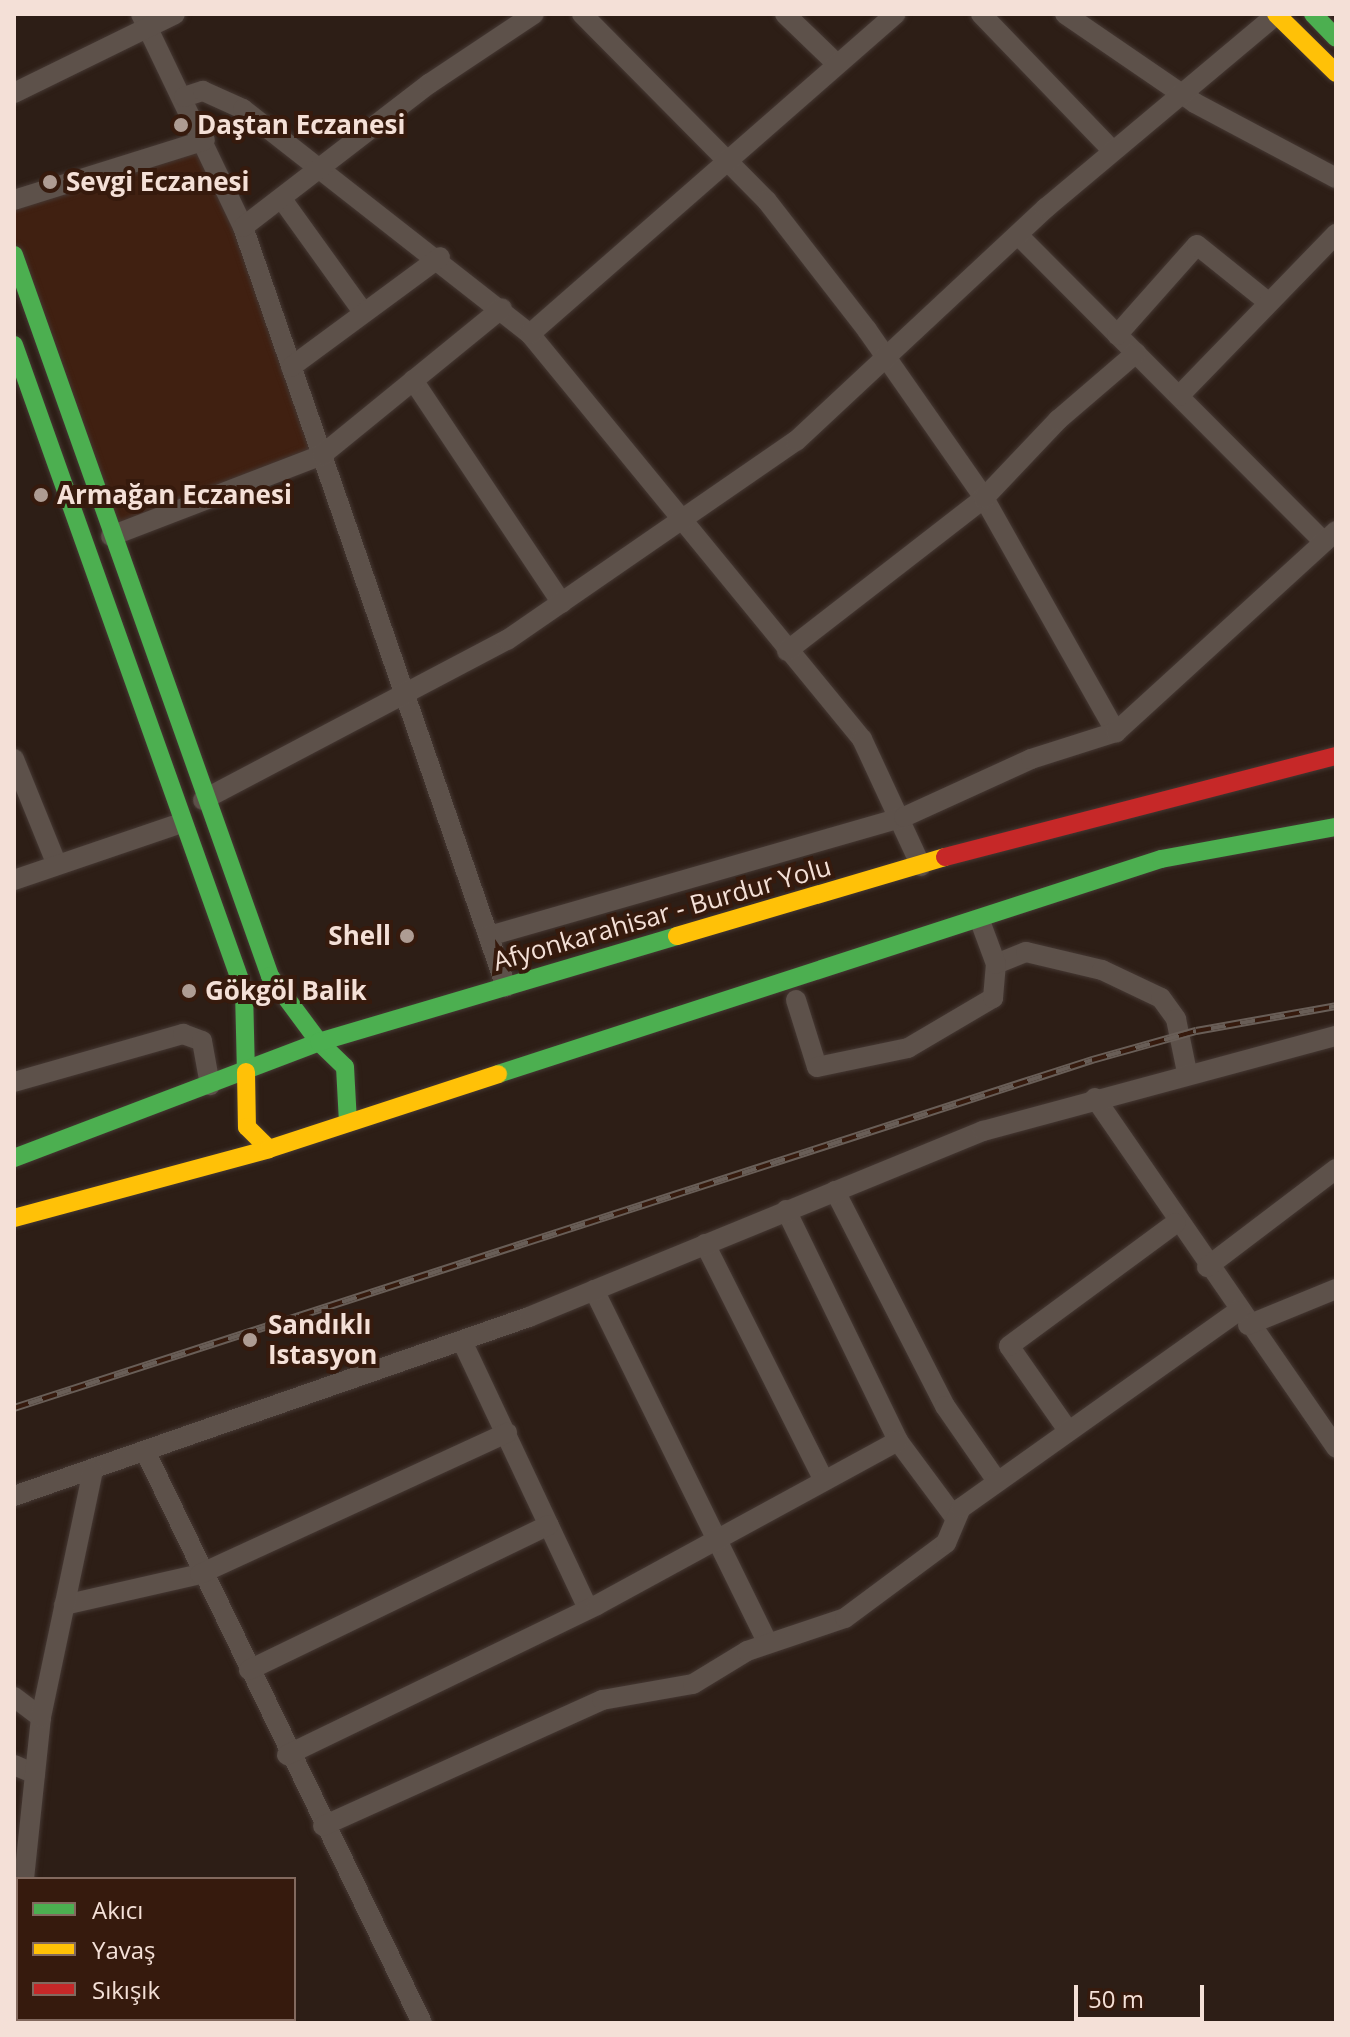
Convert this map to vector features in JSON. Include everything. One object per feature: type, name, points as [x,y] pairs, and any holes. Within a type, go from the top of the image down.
[{"type":"main road","points":[[1276,14],[1336,73]]},
{"type":"main road","points":[[1313,14],[1336,38]]},
{"type":"main road","points":[[14,255],[203,800],[270,976],[319,1042],[345,1067],[348,1122]]},
{"type":"main road","points":[[14,345],[181,823],[244,991],[246,1072],[241,1102],[247,1127],[269,1149]]},
{"type":"main road","name":"Afyonkarahisar - Burdur Yolu","points":[[14,1158],[319,1042],[1171,793],[1336,756]]},
{"type":"main road","points":[[14,1218],[269,1149],[1191,851],[1336,827]]},
{"type":"street","points":[[14,93],[144,23],[175,14]]},
{"type":"street","points":[[243,227],[284,202],[429,84],[534,14]]},
{"type":"street","points":[[582,14],[726,159],[888,358],[984,498],[1116,732]]},
{"type":"street","points":[[785,14],[837,64]]},
{"type":"street","points":[[530,334],[726,159],[896,14]]},
{"type":"street","points":[[981,14],[1113,151]]},
{"type":"street","points":[[1065,14],[1179,92],[1336,178]]},
{"type":"street","points":[[203,800],[405,689],[507,640],[796,441],[1179,92],[1276,14]]},
{"type":"street","points":[[144,23],[205,140],[243,227],[506,987]]},
{"type":"street","points":[[184,97],[225,97],[440,257],[530,334],[685,518],[787,651],[862,739],[904,817],[921,866]]},
{"type":"street","points":[[14,200],[205,140]]},
{"type":"street","points":[[284,202],[363,312]]},
{"type":"street","points":[[1179,396],[1336,234]]},
{"type":"street","points":[[489,936],[904,817],[1031,759],[1116,732],[1330,537],[1179,396],[1019,236]]},
{"type":"street","points":[[1117,335],[1197,245],[1268,302]]},
{"type":"street","points":[[291,367],[440,257]]},
{"type":"street","points":[[111,536],[322,455],[502,308]]},
{"type":"street","points":[[787,651],[984,498],[1058,420],[1136,353]]},
{"type":"street","points":[[413,380],[562,603]]},
{"type":"street","points":[[14,759],[57,865]]},
{"type":"street","points":[[14,880],[181,823]]},
{"type":"street","points":[[796,1000],[817,1067],[908,1048],[993,998],[996,964],[980,921]]},
{"type":"street","points":[[996,964],[1026,952],[1102,970],[1161,998],[1176,1019],[1187,1072]]},
{"type":"street","points":[[14,1082],[183,1034],[202,1041],[210,1085]]},
{"type":"street","points":[[14,1496],[146,1453],[462,1341],[983,1131],[1187,1072],[1334,1038]]},
{"type":"street","points":[[1095,1098],[1176,1223],[1336,1448]]},
{"type":"street","points":[[1207,1267],[1336,1169]]},
{"type":"street","points":[[835,1191],[945,1406],[997,1481]]},
{"type":"street","points":[[786,1210],[898,1441],[956,1519]]},
{"type":"street","points":[[1067,1429],[1009,1346],[1176,1223]]},
{"type":"street","points":[[705,1244],[824,1481]]},
{"type":"street","points":[[323,1826],[602,1700],[693,1684],[768,1644],[845,1618],[903,1581],[946,1543],[956,1519],[997,1481],[1067,1429],[1243,1318],[1336,1289]]},
{"type":"street","points":[[594,1290],[714,1541],[768,1644]]},
{"type":"street","points":[[462,1341],[588,1609]]},
{"type":"street","points":[[64,1605],[200,1574],[507,1433]]},
{"type":"street","points":[[287,1755],[588,1609],[898,1441]]},
{"type":"street","points":[[146,1453],[287,1755],[422,2023]]},
{"type":"street","points":[[24,1877],[20,1842],[35,1774],[41,1717],[93,1470]]},
{"type":"street","points":[[249,1670],[549,1525]]},
{"type":"street","points":[[14,1697],[41,1717]]},
{"type":"street","points":[[14,1765],[35,1774]]},
{"type":"shaded area","points":[[205,140],[322,455],[111,536],[14,255],[14,200]]},
{"type":"railway","points":[[14,1408],[1092,1060],[1196,1031],[1336,1006]]},
{"type":"traffic: fast","points":[[1313,14],[1336,38]]},
{"type":"traffic: fast","points":[[14,255],[270,976],[319,1042]]},
{"type":"traffic: fast","points":[[14,345],[244,991],[246,1072]]},
{"type":"traffic: fast","points":[[498,1074],[1161,859],[1336,827]]},
{"type":"traffic: fast","points":[[14,1158],[319,1042],[677,936]]},
{"type":"traffic: fast","points":[[319,1042],[345,1067],[348,1122]]},
{"type":"traffic: slow","points":[[1276,14],[1336,73]]},
{"type":"traffic: slow","points":[[677,936],[945,857]]},
{"type":"traffic: slow","points":[[246,1072],[247,1127],[269,1149]]},
{"type":"traffic: slow","points":[[14,1218],[269,1149],[498,1074]]},
{"type":"traffic: jam","points":[[945,857],[1336,756]]},
{"type":"place","name":"Daştan Eczanesi","points":[[181,125]]},
{"type":"place","name":"Sevgi Eczanesi","points":[[50,182]]},
{"type":"place","name":"Armağan Eczanesi","points":[[41,495]]},
{"type":"place","name":"Shell","points":[[407,936]]},
{"type":"place","name":"Gökgöl Balik","points":[[189,991]]},
{"type":"place","name":"Sandıklı Istasyon","points":[[250,1340]]}]
